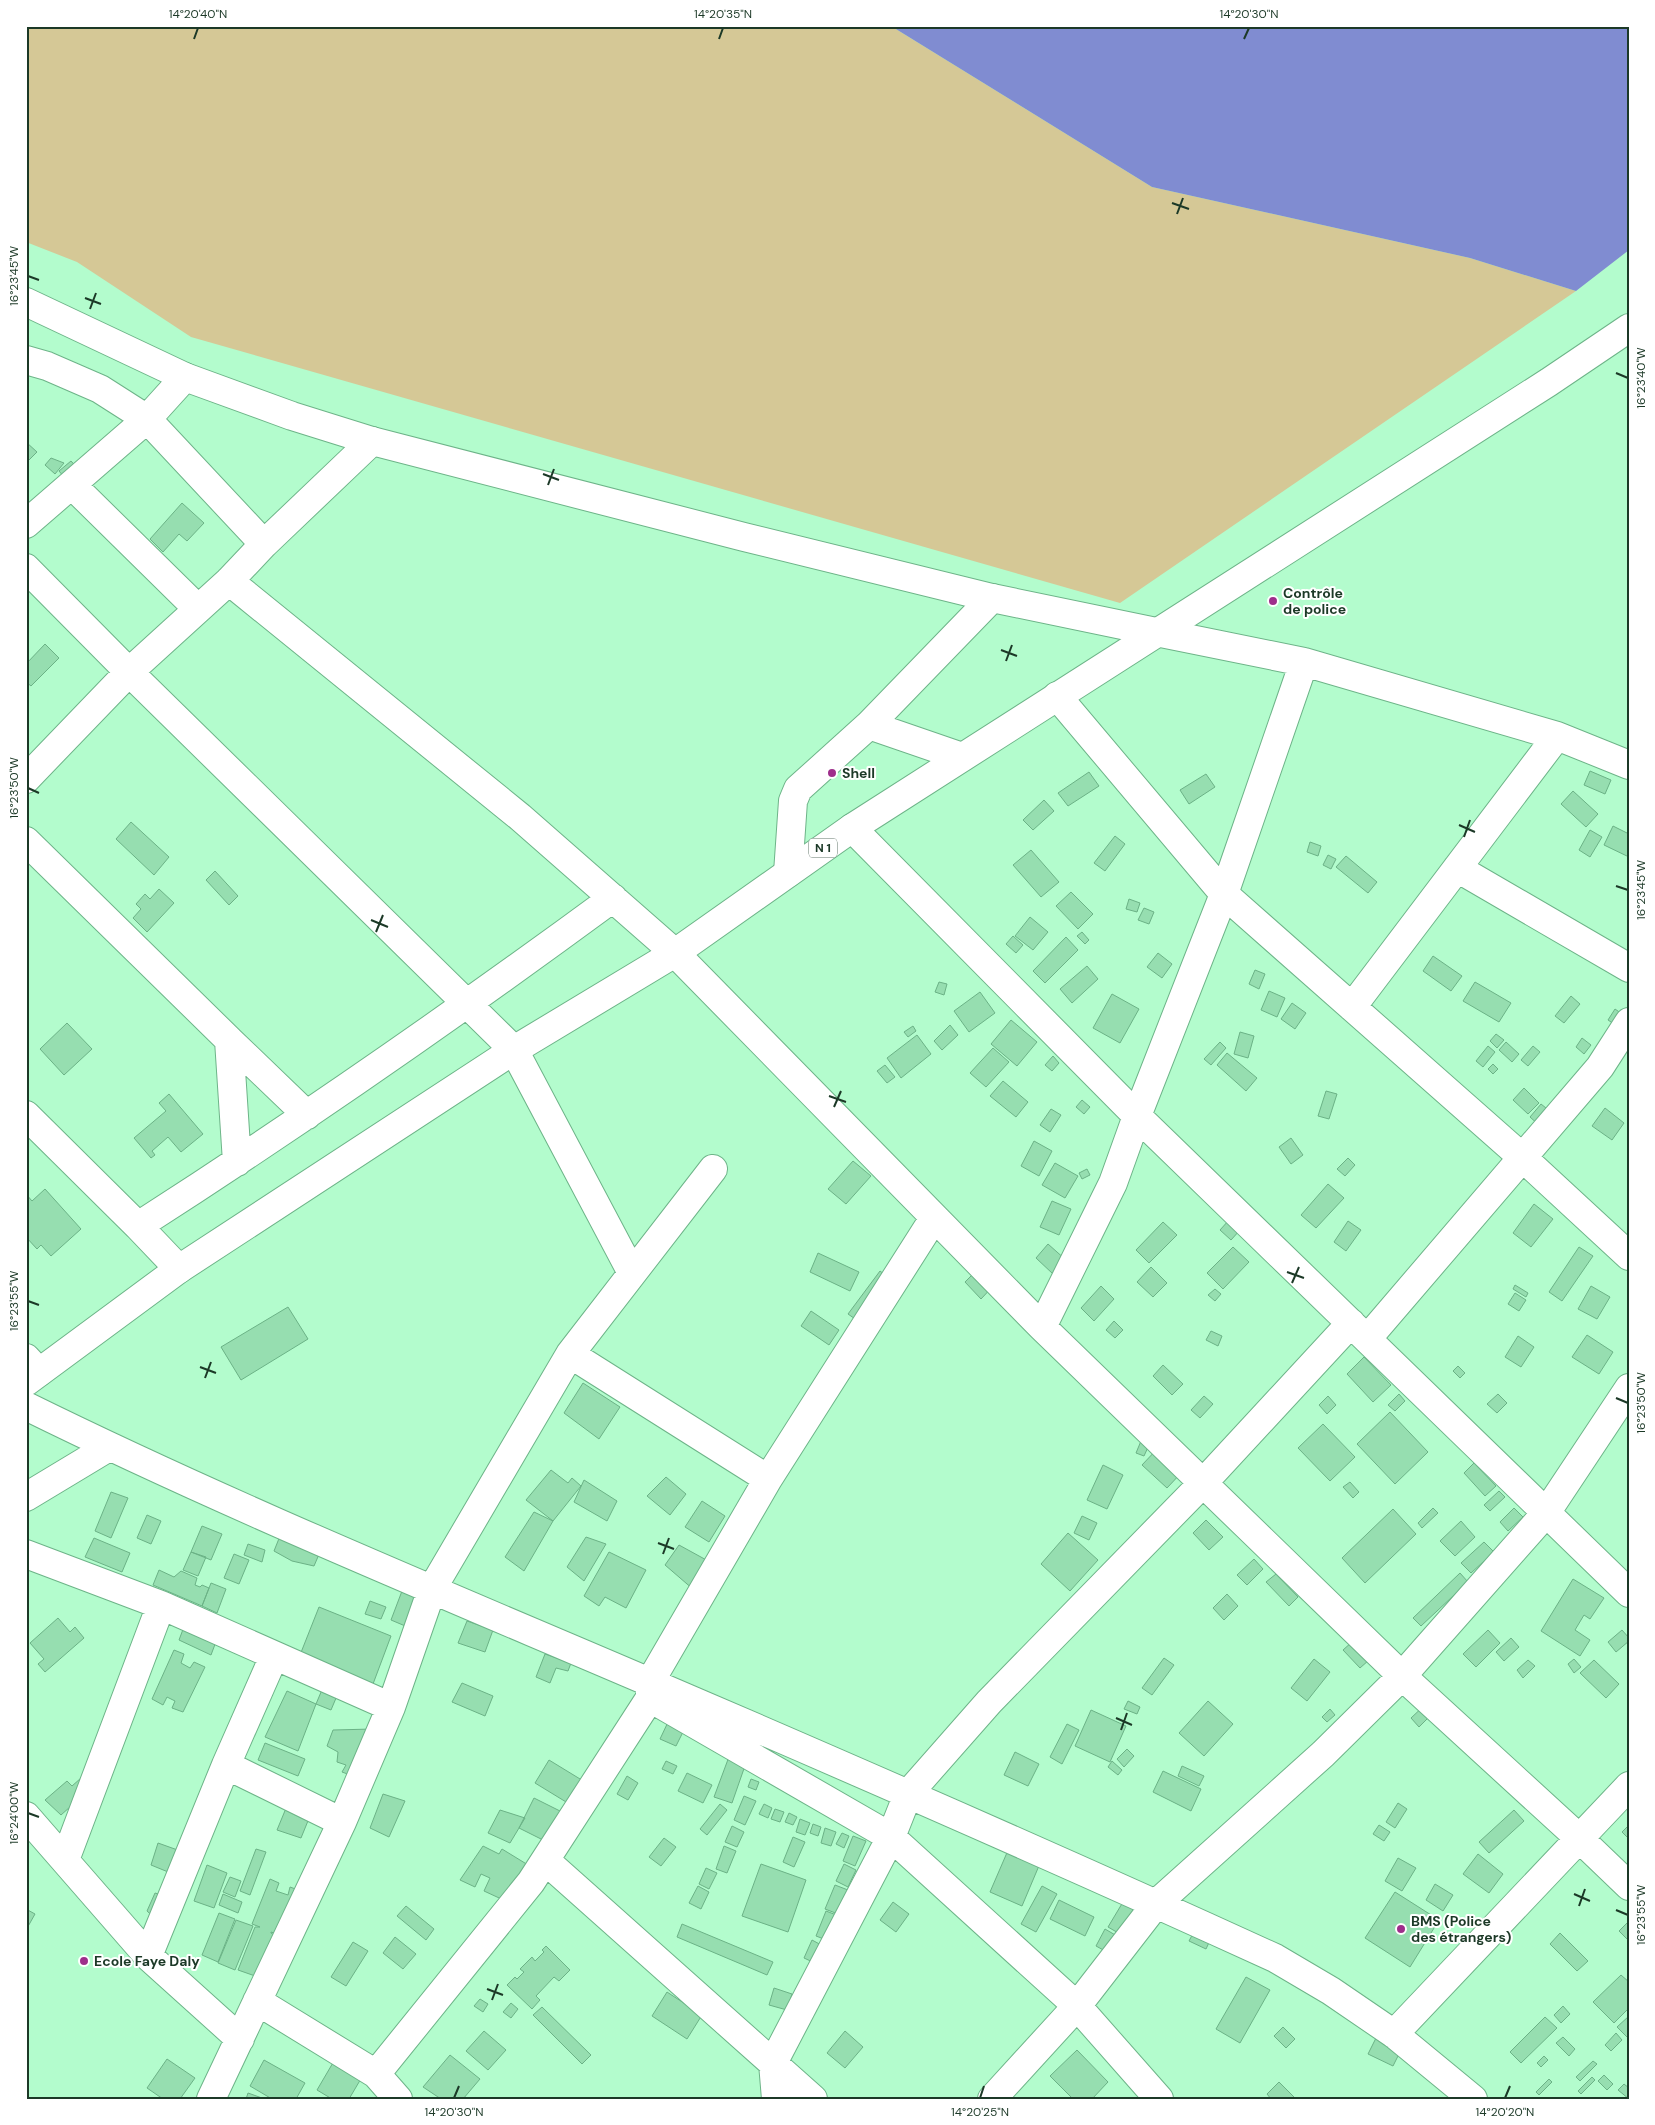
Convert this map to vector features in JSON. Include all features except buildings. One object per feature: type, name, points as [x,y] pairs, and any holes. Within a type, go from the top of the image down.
[{"type":"main road","points":[[26,302],[185,377],[292,416],[372,441],[734,535],[992,598],[1304,662],[1557,736],[1629,765]]},
{"type":"main road","name":"N 1","points":[[31,1371],[179,1270],[514,1050],[676,952],[852,828],[1549,382],[1629,328]]},
{"type":"main road","points":[[26,360],[47,366],[100,389],[147,419],[264,544]]},
{"type":"main road","points":[[26,524],[147,419],[185,377]]},
{"type":"main road","points":[[26,779],[129,672],[229,581],[264,544],[372,441]]},
{"type":"main road","points":[[72,485],[198,610]]},
{"type":"main road","points":[[26,568],[129,672],[514,1050],[632,1273]]},
{"type":"main road","points":[[229,581],[520,817],[676,952],[1042,1327],[1402,1676],[1580,1838],[1629,1886]]},
{"type":"main road","points":[[788,873],[793,802],[798,789],[869,725],[992,598]]},
{"type":"main road","points":[[1042,1327],[1114,1183],[1137,1116],[1224,894],[1304,662]]},
{"type":"main road","points":[[1057,696],[1224,894],[1523,1158],[1629,1256]]},
{"type":"main road","points":[[869,725],[962,757]]},
{"type":"main road","points":[[1352,1007],[1557,736]]},
{"type":"main road","points":[[852,828],[1137,1116],[1629,1593]]},
{"type":"main road","points":[[26,840],[307,1115]]},
{"type":"main road","points":[[1457,868],[1629,968]]},
{"type":"main road","points":[[138,1226],[307,1115],[613,898]]},
{"type":"main road","points":[[776,2099],[773,2063],[891,1837],[908,1794],[989,1702],[1203,1482],[1359,1331],[1523,1158],[1600,1067],[1629,1022]]},
{"type":"main road","points":[[229,1040],[238,1162]]},
{"type":"main road","points":[[26,1115],[138,1226],[179,1270]]},
{"type":"main road","points":[[211,2099],[342,1822],[391,1707],[432,1589],[570,1354],[713,1169]]},
{"type":"main road","points":[[376,2074],[546,1861],[650,1690],[768,1479],[934,1218]]},
{"type":"main road","points":[[570,1354],[768,1479]]},
{"type":"main road","points":[[992,2099],[1077,2006],[1156,1904],[1323,1754],[1402,1676],[1546,1513],[1629,1388]]},
{"type":"main road","points":[[26,1406],[110,1447],[432,1589],[650,1690],[908,1794],[1275,1958],[1331,1991],[1394,2034],[1473,2099]]},
{"type":"main road","points":[[26,1497],[110,1447]]},
{"type":"main road","points":[[26,1554],[161,1605],[391,1707]]},
{"type":"main road","points":[[65,1860],[161,1605]]},
{"type":"main road","points":[[148,1956],[226,1765],[274,1656]]},
{"type":"main road","points":[[650,1690],[891,1837],[1077,2006],[1158,2099]]},
{"type":"main road","points":[[226,1765],[342,1822]]},
{"type":"main road","points":[[1394,2034],[1629,1786]]},
{"type":"main road","points":[[26,1816],[148,1956],[240,2039]]},
{"type":"main road","points":[[546,1861],[813,2099]]},
{"type":"main road","points":[[257,2002],[376,2074],[398,2099]]},
{"type":"shaded area","points":[[26,26],[891,26],[1152,187],[1470,258],[1576,291],[1120,603],[191,337],[77,262],[26,242]]},
{"type":"water","points":[[891,26],[1629,26],[1629,250],[1576,291],[1470,258],[1152,187]]},
{"type":"place","name":"Contrôle de police","points":[[1273,601]]},
{"type":"place","name":"Shell","points":[[832,773]]},
{"type":"place","name":"BMS (Police des étrangers)","points":[[1401,1929]]},
{"type":"place","name":"Ecole Faye Daly","points":[[84,1961]]}]
